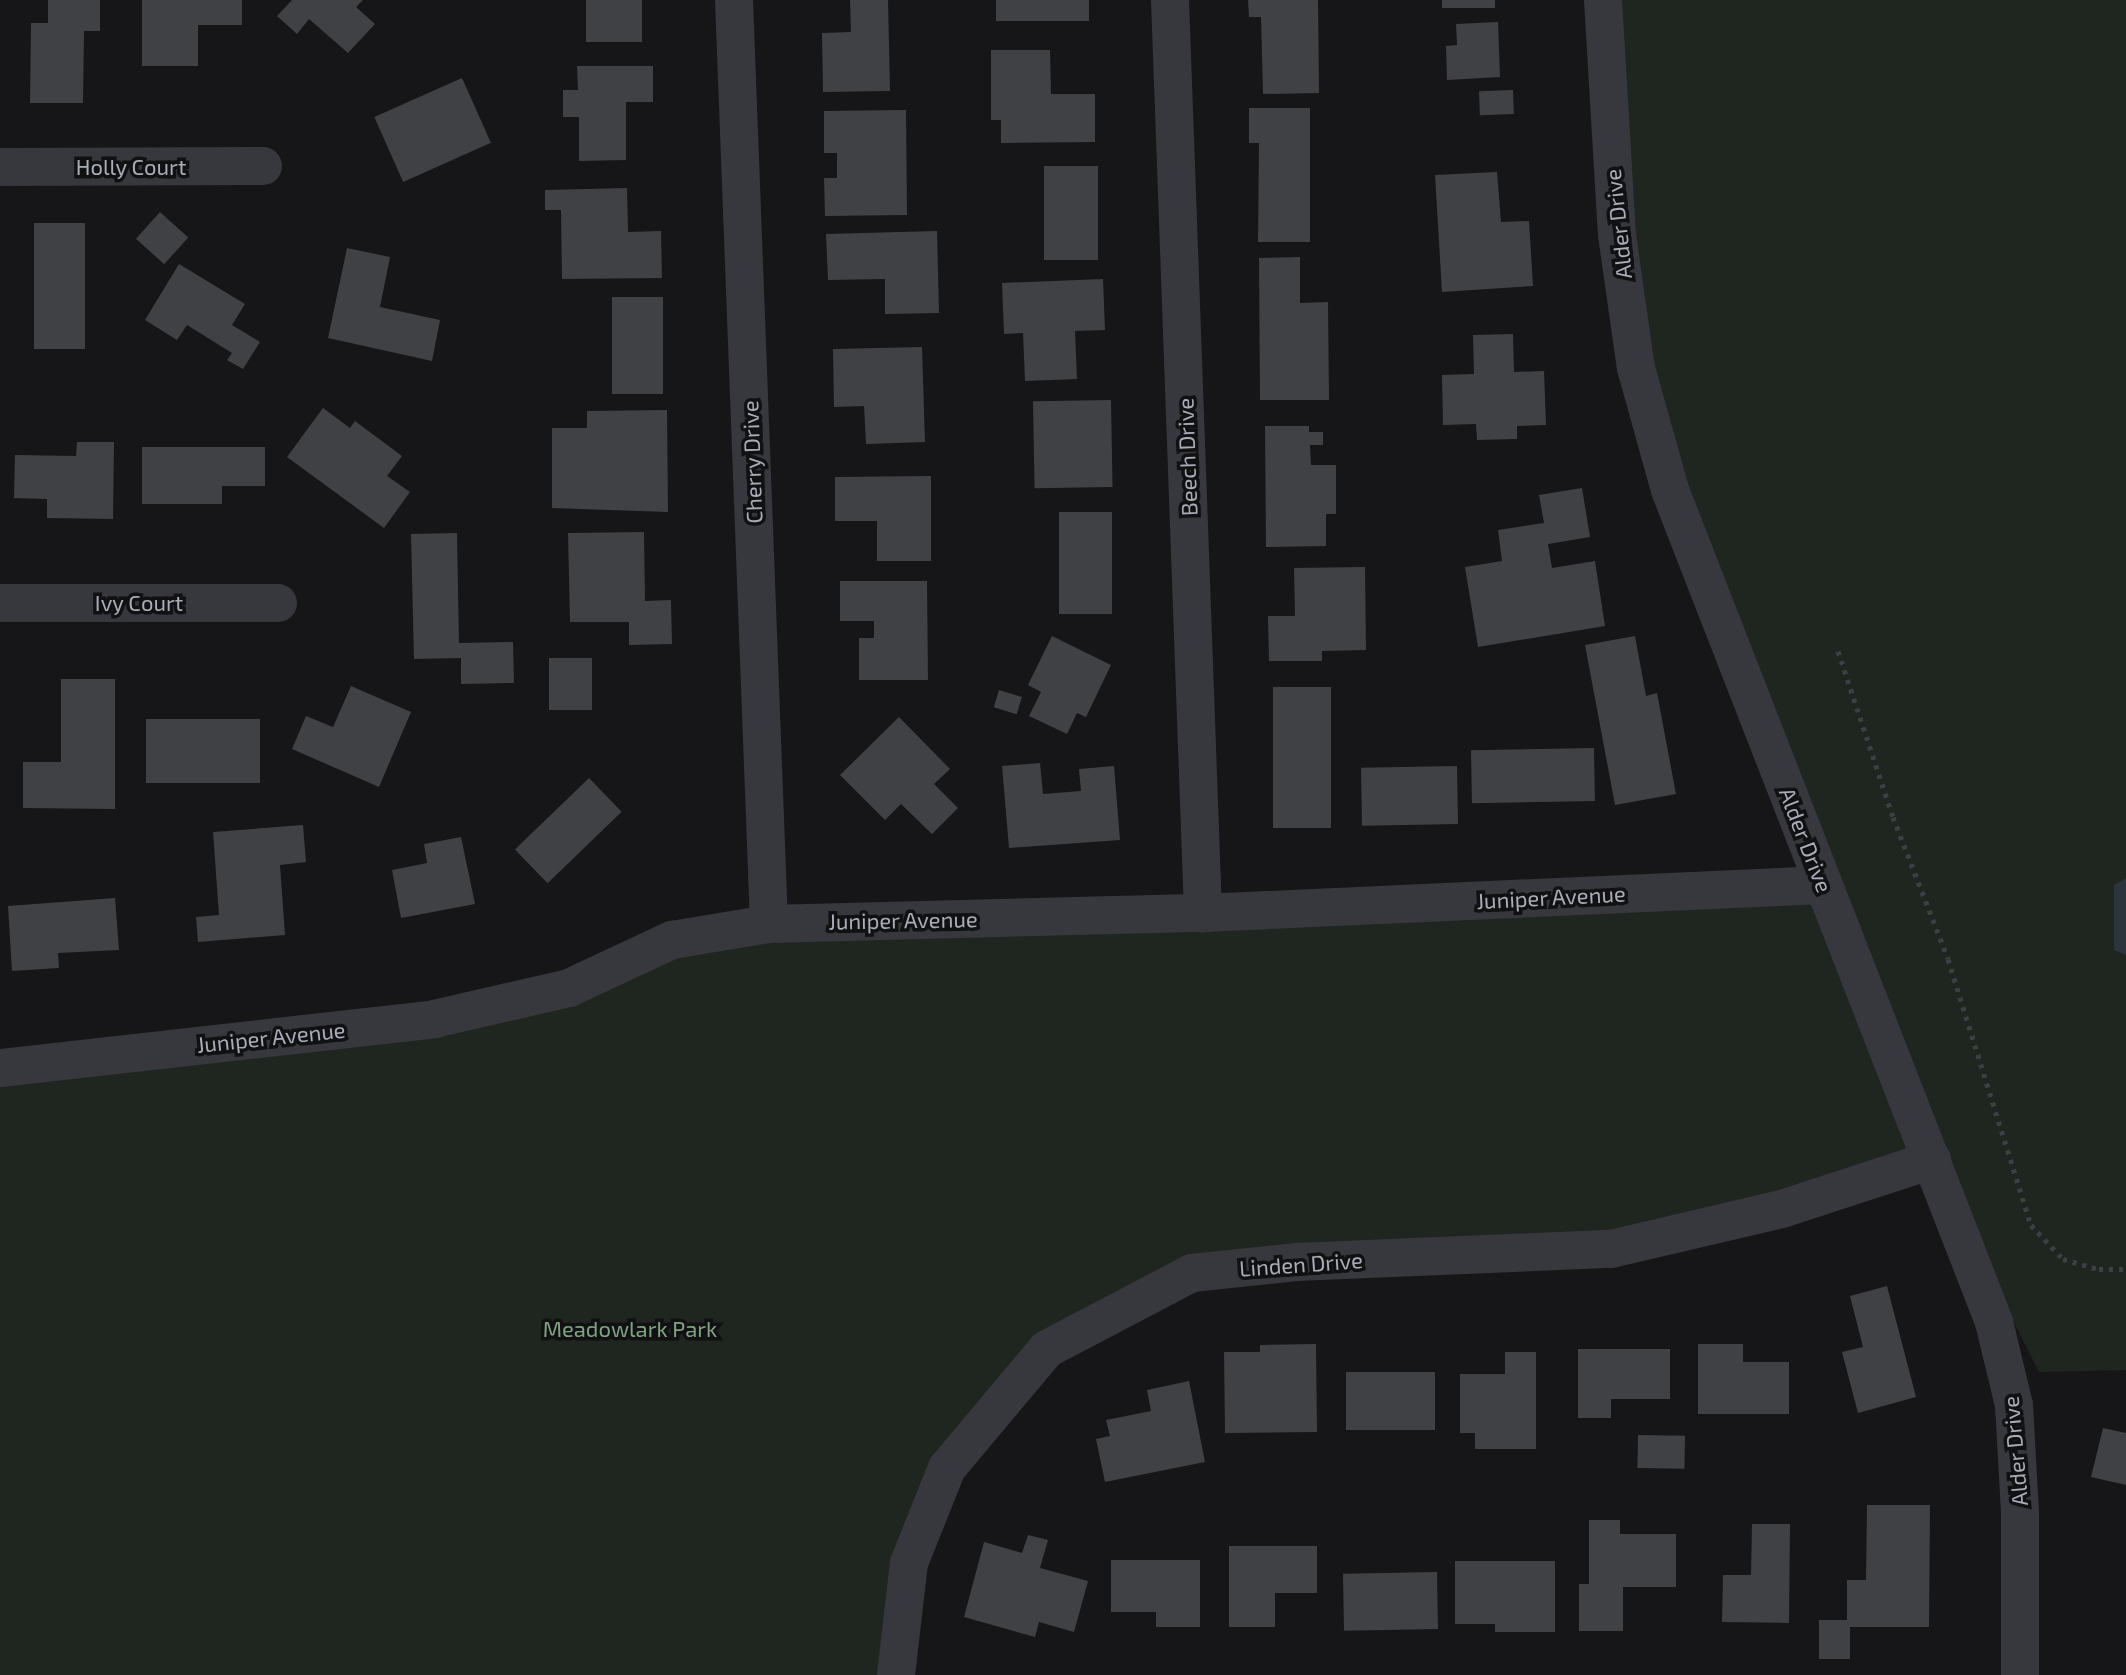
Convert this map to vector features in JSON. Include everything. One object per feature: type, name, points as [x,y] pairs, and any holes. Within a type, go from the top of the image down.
[{"type":"street","name":"Cherry Drive","points":[[734,0],[769,924]]},
{"type":"street","name":"Beech Drive","points":[[1170,0],[1203,913]]},
{"type":"street","name":"Alder Drive","points":[[1603,0],[1617,235],[1636,368],[1670,490],[1994,1322],[2014,1405],[2020,1513],[2020,1675]]},
{"type":"street","name":"Holly Court","points":[[0,167],[263,166]]},
{"type":"street","name":"Ivy Court","points":[[0,603],[278,603]]},
{"type":"street","name":"Juniper Avenue","points":[[0,1068],[434,1019],[569,988],[672,940],[769,924],[1203,913],[1823,885]]},
{"type":"street","name":"Linden Drive","points":[[896,1675],[909,1563],[947,1468],[1047,1349],[1192,1273],[1296,1262],[1611,1249],[1782,1209],[1932,1160]]},
{"type":"path","points":[[1838,651],[1893,817],[1948,959],[2031,1225],[2063,1259],[2099,1269],[2126,1269]]},
{"type":"green space","name":"Meadowlark Park","points":[[1603,0],[2126,0],[2126,1370],[2039,1372],[1932,1160],[1611,1249],[1192,1273],[1047,1349],[947,1468],[896,1675],[0,1675],[0,1068],[434,1019],[672,940],[1823,885],[1670,490]]},
{"type":"shaded area","points":[[2126,878],[2126,955],[2114,950],[2114,885]]},
{"type":"building","points":[[48,0],[100,0],[100,31],[84,31],[83,103],[30,103],[31,23],[48,23]]},
{"type":"building","points":[[142,0],[242,0],[242,25],[198,25],[198,66],[142,66]]},
{"type":"building","points":[[292,0],[363,0],[356,7],[375,24],[348,53],[309,19],[297,34],[277,16]]},
{"type":"building","points":[[586,0],[642,0],[642,42],[586,42]]},
{"type":"building","points":[[850,0],[888,0],[890,91],[823,92],[822,33],[851,32]]},
{"type":"building","points":[[996,0],[1089,0],[1089,21],[996,21]]},
{"type":"building","points":[[1248,0],[1318,0],[1319,93],[1263,94],[1261,17],[1249,17]]},
{"type":"building","points":[[1442,0],[1495,0],[1495,8],[1442,8]]},
{"type":"building","points":[[1498,22],[1500,77],[1447,80],[1446,46],[1457,45],[1456,24]]},
{"type":"building","points":[[991,50],[1050,50],[1051,94],[1095,94],[1095,142],[1001,143],[1001,120],[991,120]]},
{"type":"building","points":[[577,66],[653,66],[653,102],[626,102],[626,160],[579,161],[579,117],[563,117],[563,90],[578,90]]},
{"type":"building","points":[[462,78],[491,143],[403,182],[374,117]]},
{"type":"building","points":[[1513,90],[1514,114],[1480,115],[1479,91]]},
{"type":"building","points":[[1249,108],[1310,108],[1310,242],[1258,242],[1259,143],[1249,143]]},
{"type":"building","points":[[906,110],[907,215],[825,216],[824,178],[837,178],[837,153],[824,153],[824,111]]},
{"type":"building","points":[[1044,166],[1098,166],[1098,260],[1044,260]]},
{"type":"building","points":[[1497,172],[1501,222],[1529,221],[1533,286],[1442,292],[1435,175]]},
{"type":"building","points":[[627,188],[628,232],[661,231],[662,278],[562,279],[561,210],[545,210],[545,190]]},
{"type":"building","points":[[160,212],[188,237],[164,264],[136,239]]},
{"type":"building","points":[[34,223],[85,223],[85,349],[34,349]]},
{"type":"building","points":[[937,231],[939,313],[885,314],[885,279],[828,280],[826,234]]},
{"type":"building","points":[[347,248],[390,257],[380,307],[440,320],[432,361],[328,338]]},
{"type":"building","points":[[1300,257],[1300,303],[1328,302],[1329,400],[1260,400],[1259,258]]},
{"type":"building","points":[[179,264],[245,304],[232,325],[260,342],[243,369],[227,360],[232,353],[187,325],[177,340],[145,320]]},
{"type":"building","points":[[1103,279],[1105,330],[1075,331],[1077,379],[1025,381],[1023,333],[1004,334],[1002,283]]},
{"type":"building","points":[[612,297],[663,297],[663,394],[612,394]]},
{"type":"building","points":[[1513,334],[1514,372],[1544,371],[1546,425],[1517,426],[1517,439],[1477,440],[1476,424],[1443,425],[1442,375],[1474,374],[1473,335]]},
{"type":"building","points":[[922,347],[925,442],[866,444],[864,406],[834,407],[833,349]]},
{"type":"building","points":[[1111,400],[1113,487],[1035,488],[1033,401]]},
{"type":"building","points":[[323,408],[350,428],[355,421],[402,456],[387,476],[410,492],[384,528],[287,457]]},
{"type":"building","points":[[667,410],[668,512],[552,508],[552,428],[587,428],[587,411]]},
{"type":"building","points":[[1265,426],[1309,426],[1309,432],[1323,432],[1323,445],[1310,445],[1311,465],[1336,465],[1336,514],[1326,514],[1326,546],[1266,547]]},
{"type":"building","points":[[77,442],[114,442],[113,519],[47,518],[47,499],[14,498],[15,455],[76,456]]},
{"type":"building","points":[[142,447],[265,447],[265,486],[222,486],[222,504],[142,504]]},
{"type":"building","points":[[931,476],[931,561],[877,561],[877,521],[835,521],[835,477]]},
{"type":"building","points":[[1582,488],[1590,537],[1548,544],[1552,568],[1595,561],[1605,626],[1478,647],[1465,567],[1502,561],[1498,530],[1544,523],[1539,495]]},
{"type":"building","points":[[1059,512],[1112,512],[1112,614],[1059,614]]},
{"type":"building","points":[[644,532],[645,601],[671,600],[672,644],[629,645],[629,622],[570,622],[568,533]]},
{"type":"building","points":[[457,533],[459,643],[513,642],[514,683],[461,684],[461,658],[414,659],[411,534]]},
{"type":"building","points":[[1365,567],[1366,650],[1322,651],[1322,661],[1269,661],[1268,616],[1295,616],[1294,568]]},
{"type":"building","points":[[840,581],[927,581],[928,680],[859,680],[859,638],[874,638],[874,621],[840,621]]},
{"type":"building","points":[[1052,636],[1111,665],[1086,717],[1077,713],[1067,734],[1029,716],[1041,692],[1028,685]]},
{"type":"building","points":[[1635,636],[1646,696],[1657,693],[1676,794],[1615,805],[1585,645]]},
{"type":"building","points":[[549,658],[592,658],[592,710],[549,710]]},
{"type":"building","points":[[61,679],[115,679],[115,809],[23,808],[23,762],[61,762]]},
{"type":"building","points":[[351,686],[411,712],[379,787],[292,749],[306,716],[333,727]]},
{"type":"building","points":[[1273,687],[1331,687],[1331,828],[1273,828]]},
{"type":"building","points":[[999,690],[1022,697],[1017,714],[994,707]]},
{"type":"building","points":[[899,717],[950,769],[934,784],[958,808],[932,834],[901,804],[885,820],[840,775]]},
{"type":"building","points":[[146,719],[260,719],[260,783],[146,783]]},
{"type":"building","points":[[1594,748],[1595,801],[1472,803],[1471,750]]},
{"type":"building","points":[[1040,763],[1043,794],[1081,791],[1079,769],[1114,766],[1120,840],[1009,848],[1002,766]]},
{"type":"building","points":[[1457,766],[1458,824],[1362,826],[1361,768]]},
{"type":"building","points":[[589,778],[622,812],[548,883],[515,850]]},
{"type":"building","points":[[303,825],[306,862],[280,865],[285,935],[198,942],[196,917],[219,915],[213,832]]},
{"type":"building","points":[[461,837],[475,904],[401,918],[392,870],[427,863],[424,844]]},
{"type":"building","points":[[115,898],[119,950],[58,953],[59,968],[12,971],[8,906]]},
{"type":"building","points":[[1887,1286],[1916,1397],[1858,1413],[1842,1352],[1863,1347],[1850,1296]]},
{"type":"building","points":[[1316,1344],[1317,1432],[1225,1433],[1224,1352],[1260,1352],[1260,1345]]},
{"type":"building","points":[[1698,1344],[1743,1344],[1743,1362],[1789,1362],[1789,1414],[1698,1414]]},
{"type":"building","points":[[1578,1349],[1670,1349],[1670,1399],[1611,1399],[1611,1418],[1578,1418]]},
{"type":"building","points":[[1505,1352],[1536,1352],[1536,1449],[1475,1449],[1475,1433],[1460,1433],[1460,1374],[1505,1374]]},
{"type":"building","points":[[1346,1372],[1435,1372],[1435,1430],[1346,1430]]},
{"type":"building","points":[[1189,1381],[1205,1462],[1105,1482],[1096,1439],[1110,1436],[1106,1420],[1151,1411],[1147,1390]]},
{"type":"building","points":[[2103,1428],[2126,1433],[2126,1485],[2091,1477]]},
{"type":"building","points":[[1638,1435],[1685,1436],[1684,1469],[1637,1468]]},
{"type":"building","points":[[1867,1505],[1930,1505],[1929,1627],[1850,1627],[1850,1659],[1819,1659],[1819,1620],[1847,1620],[1847,1580],[1866,1580]]},
{"type":"building","points":[[1589,1520],[1620,1520],[1620,1534],[1676,1534],[1676,1587],[1623,1587],[1623,1631],[1579,1631],[1579,1584],[1589,1584]]},
{"type":"building","points":[[1752,1524],[1790,1524],[1789,1623],[1722,1622],[1723,1575],[1751,1575]]},
{"type":"building","points":[[1028,1535],[1048,1540],[1040,1568],[1088,1581],[1074,1632],[1039,1622],[1035,1637],[964,1617],[984,1542],[1022,1553]]},
{"type":"building","points":[[1229,1546],[1317,1546],[1317,1593],[1275,1593],[1275,1627],[1229,1627]]},
{"type":"building","points":[[1111,1560],[1200,1560],[1200,1627],[1156,1627],[1156,1612],[1111,1612]]},
{"type":"building","points":[[1455,1561],[1555,1561],[1555,1632],[1495,1632],[1495,1624],[1455,1624]]},
{"type":"building","points":[[1437,1572],[1438,1629],[1344,1631],[1343,1574]]}]
